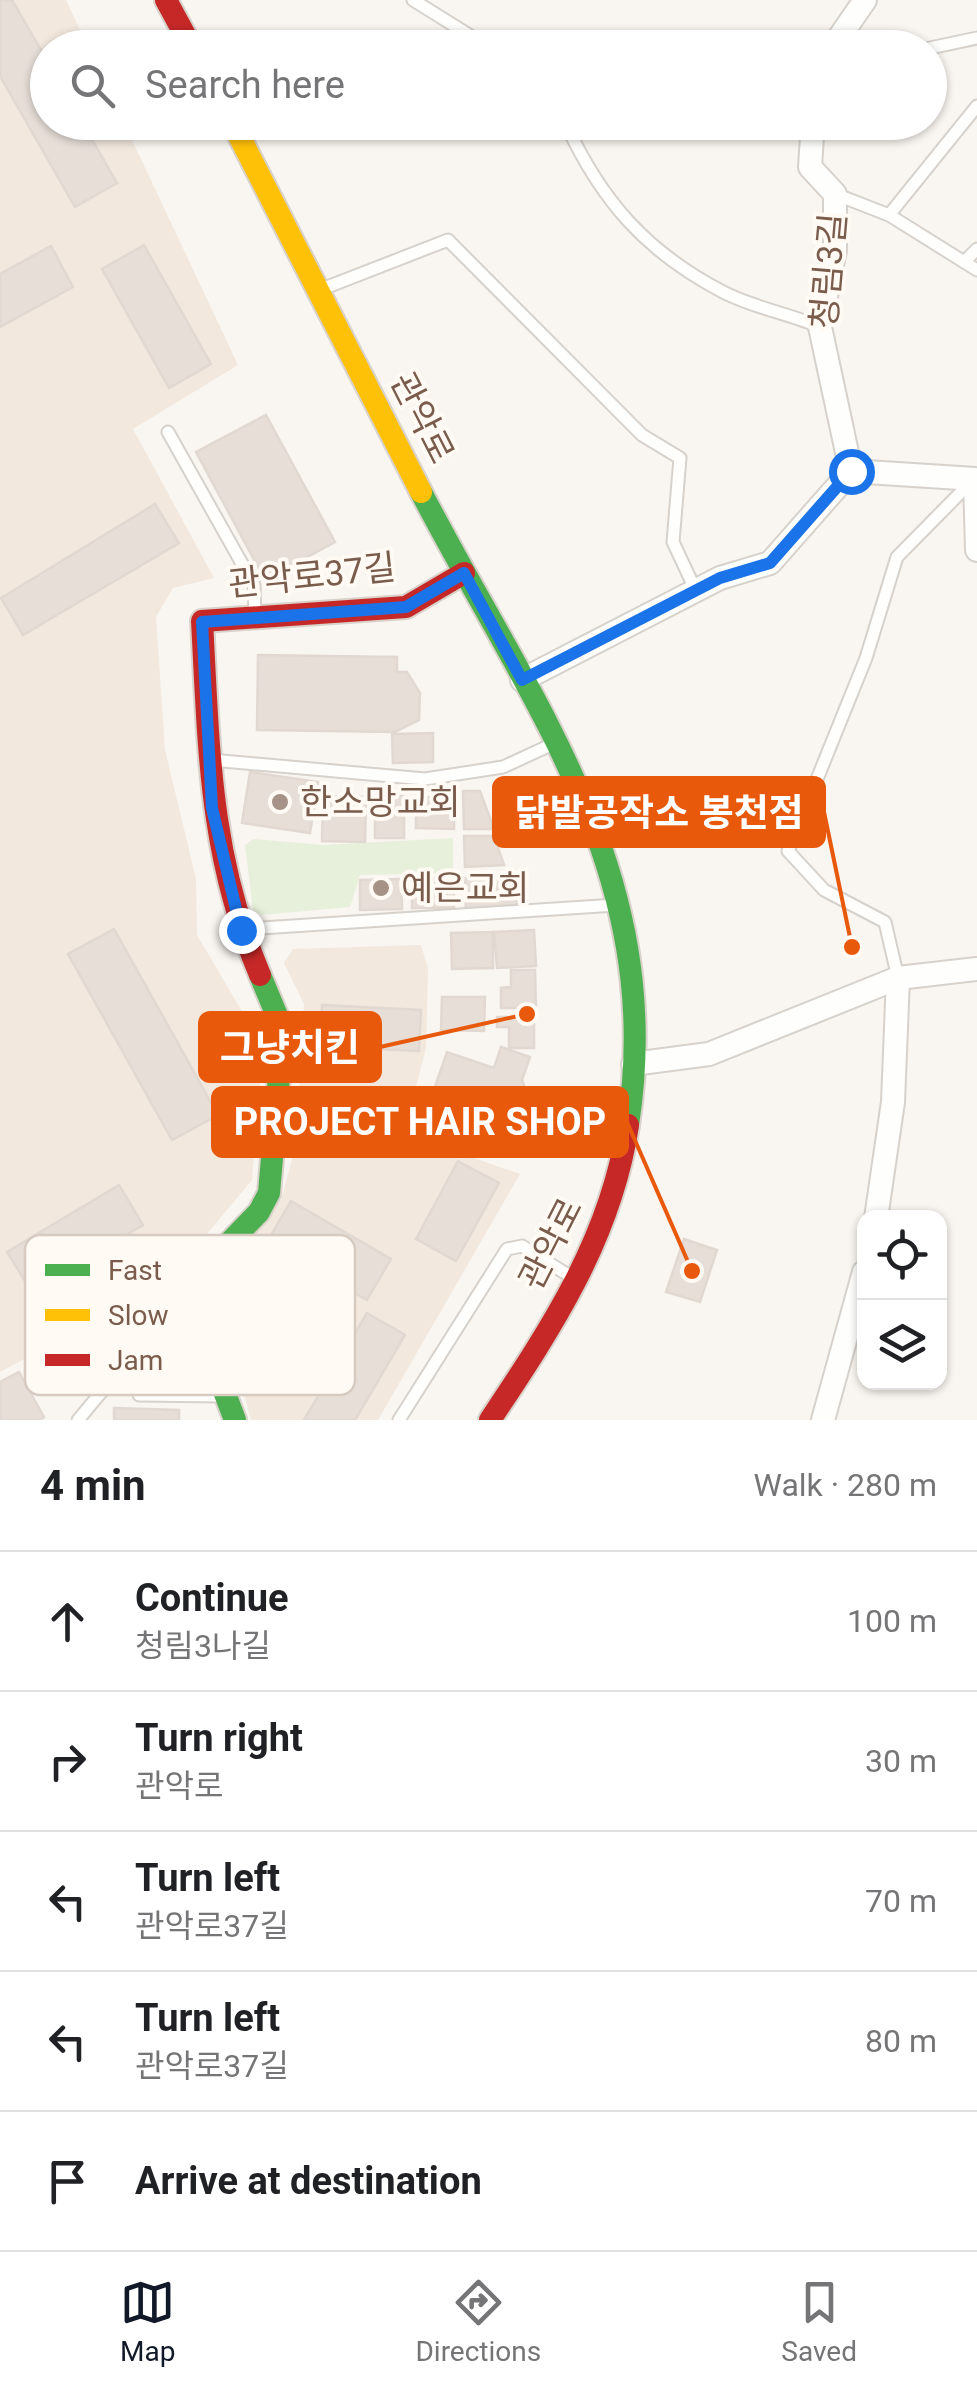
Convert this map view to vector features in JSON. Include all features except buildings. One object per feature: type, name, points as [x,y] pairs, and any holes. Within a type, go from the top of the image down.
[{"type":"main road","points":[[166,0],[182,30]]},
{"type":"main road","name":"관악로","points":[[241,140],[464,573],[557,742],[605,849],[619,904],[633,1064],[627,1136],[614,1195],[576,1280],[490,1420]]},
{"type":"main road","name":"관악로37길","points":[[237,1235],[259,1212],[269,1193],[283,1030],[241,930],[212,808],[202,622],[406,607],[464,573]]},
{"type":"main road","points":[[225,1395],[234,1420]]},
{"type":"street","points":[[844,30],[865,0]]},
{"type":"street","name":"청림3길","points":[[812,140],[810,167],[835,194],[835,250],[820,327],[851,471]]},
{"type":"street","points":[[522,680],[696,591],[770,563],[851,471],[976,478],[977,550]]},
{"type":"street","points":[[633,1064],[709,1054],[898,978],[977,969]]},
{"type":"street","points":[[877,1210],[893,1102],[898,978]]},
{"type":"street","points":[[823,1420],[857,1297]]},
{"type":"lane","points":[[413,0],[461,30]]},
{"type":"lane","points":[[947,44],[977,38]]},
{"type":"lane","points":[[889,215],[977,106]]},
{"type":"lane","points":[[575,140],[614,209],[639,235],[727,294],[820,327]]},
{"type":"lane","points":[[835,194],[889,215],[977,270]]},
{"type":"lane","points":[[318,291],[448,240],[642,435],[680,458],[673,542],[696,591]]},
{"type":"lane","points":[[964,262],[977,250]]},
{"type":"lane","points":[[168,432],[254,585],[255,620]]},
{"type":"lane","points":[[898,978],[885,922],[824,890],[788,851],[866,658],[897,557],[976,478]]},
{"type":"lane","points":[[207,760],[425,780],[504,767],[557,742]]},
{"type":"lane","points":[[241,930],[619,904]]},
{"type":"lane","points":[[399,1420],[506,1248],[522,1246],[576,1280]]},
{"type":"lane","name":"관악로37길","points":[[78,1420],[99,1395]]},
{"type":"lane","points":[[139,1395],[225,1395]]},
{"type":"shaded area","points":[[0,0],[66,0],[80,30],[30,30],[30,140],[132,140],[238,365],[133,429],[214,578],[173,588],[156,617],[165,750],[196,879],[197,935],[263,1047],[252,1180],[206,1235],[25,1235],[25,1359],[0,1372]]},
{"type":"shaded area","points":[[421,945],[428,969],[426,1048],[404,1134],[520,1174],[378,1420],[251,1420],[244,1395],[355,1395],[355,1235],[255,1235],[282,1196],[296,1145],[304,1004],[284,963],[293,949]]},
{"type":"green space","points":[[453,838],[453,873],[360,875],[350,907],[261,915],[253,910],[245,845],[253,839],[323,845]]},
{"type":"traffic: fast","points":[[421,492],[544,718],[580,792],[608,869],[627,949],[635,1034],[628,1125]]},
{"type":"traffic: fast","points":[[237,1235],[259,1212],[269,1193],[283,1030],[260,975]]},
{"type":"traffic: fast","points":[[226,1395],[235,1420]]},
{"type":"traffic: slow","points":[[241,140],[421,492]]},
{"type":"traffic: jam","points":[[166,0],[182,30]]},
{"type":"traffic: jam","points":[[260,975],[243,931],[221,844],[210,757],[202,621],[406,607],[464,573]]},
{"type":"traffic: jam","points":[[490,1420],[576,1280],[608,1206],[628,1125]]},
{"type":"place","name":"한소망교회","points":[[280,802]]},
{"type":"place","name":"예은교회","points":[[381,888]]},
{"type":"place","name":"닭발공작소 봉천점","points":[[852,947]]},
{"type":"place","name":"그냥치킨","points":[[527,1014]]},
{"type":"place","name":"PROJECT HAIR SHOP","points":[[692,1271]]},
{"type":"route","points":[[241,930],[212,808],[202,622],[406,607],[464,573],[522,680],[720,578],[770,563],[851,471]]}]
